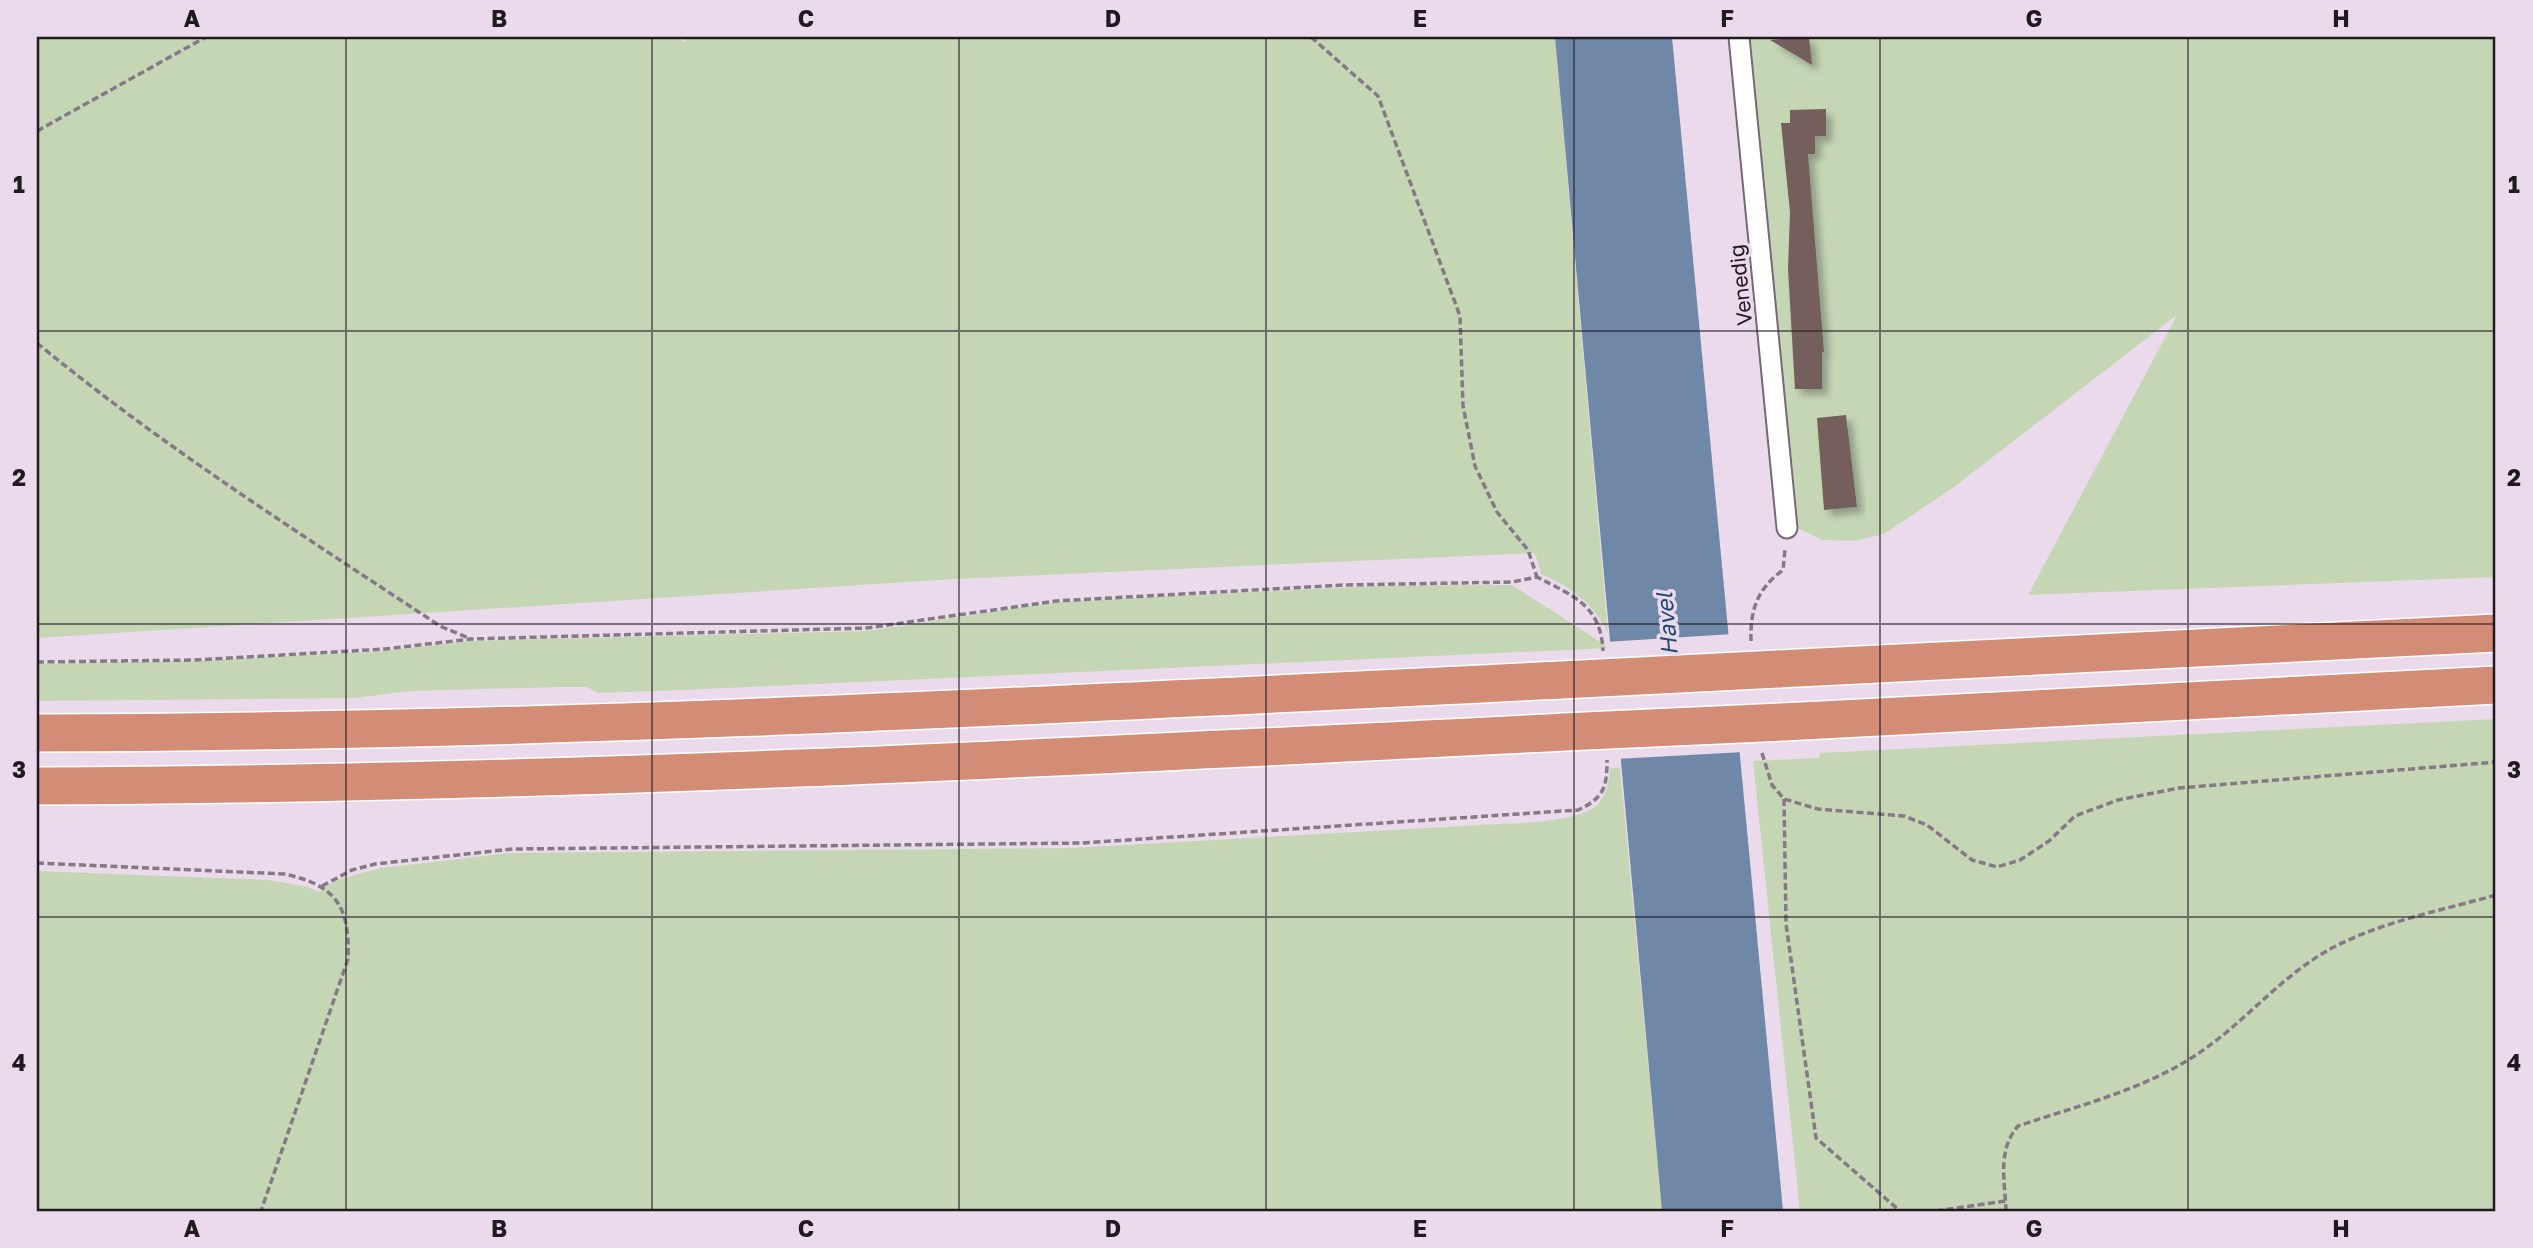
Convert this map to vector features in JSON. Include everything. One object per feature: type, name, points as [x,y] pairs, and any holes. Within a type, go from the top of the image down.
[{"type":"highway","points":[[37,733],[291,733],[733,720],[2496,633]]},
{"type":"highway","points":[[37,786],[460,782],[701,773],[1564,733],[2496,685]]},
{"type":"street","name":"Venedig","points":[[1739,37],[1787,528]]},
{"type":"path","points":[[37,131],[206,37]]},
{"type":"path","points":[[1311,37],[1378,96],[1460,316],[1463,406],[1475,466],[1497,512],[1528,550],[1537,577]]},
{"type":"path","points":[[37,342],[76,375],[263,509],[440,626],[471,639]]},
{"type":"path","points":[[37,662],[222,658],[385,649],[471,639],[867,628],[1056,601],[1344,585],[1512,582],[1537,577],[1579,600],[1590,610],[1602,637],[1604,664]]},
{"type":"path","points":[[323,886],[352,870],[375,864],[512,849],[1082,842],[1578,810],[1594,803],[1602,792],[1607,778],[1607,760]]},
{"type":"path","points":[[1900,1211],[1816,1138],[1786,924],[1784,799],[1818,809],[1904,816],[1927,825],[1972,860],[1997,867],[2020,860],[2049,841],[2075,816],[2118,800],[2179,788],[2496,762]]},
{"type":"path","points":[[37,863],[284,874],[323,886],[335,897],[344,913],[349,938],[348,959],[261,1211]]},
{"type":"path","points":[[2006,1211],[2004,1150],[2009,1136],[2018,1126],[2151,1079],[2196,1055],[2304,967],[2333,947],[2373,930],[2496,895]]},
{"type":"path","points":[[1936,1211],[2006,1201]]},
{"type":"green space","points":[[37,37],[675,37],[685,42],[685,37],[1555,37],[1608,633],[1580,597],[1541,574],[1535,553],[954,579],[37,638]]},
{"type":"green space","points":[[1748,37],[2496,37],[2496,577],[2028,595],[2177,315],[1954,487],[1884,534],[1853,541],[1823,540],[1799,529]]},
{"type":"green space","points":[[1512,585],[1610,648],[598,693],[587,687],[560,687],[411,691],[354,698],[37,701],[37,664],[195,661],[385,651],[471,641],[868,631],[1057,602],[1376,586]]},
{"type":"green space","points":[[2496,719],[2496,1211],[1800,1211],[1753,761],[1819,758],[1820,753]]},
{"type":"green space","points":[[1610,768],[1620,768],[1662,1211],[37,1211],[37,871],[268,880],[305,886],[319,892],[336,880],[381,868],[511,853],[1072,848],[1524,823],[1559,819],[1588,811],[1604,796]]},
{"type":"water","name":"Havel","points":[[1555,37],[1672,37],[1783,1211],[1662,1211]]},
{"type":"pier","points":[[1733,634],[1744,752],[1616,759],[1605,642]]},
{"type":"building","points":[[1804,37],[1809,37],[1812,65],[1770,40]]},
{"type":"building","points":[[1826,109],[1826,136],[1815,136],[1815,154],[1808,154],[1824,352],[1822,389],[1795,389],[1788,269],[1790,212],[1781,123],[1790,123],[1790,110]]},
{"type":"building","points":[[1846,415],[1857,507],[1824,510],[1817,418]]}]
